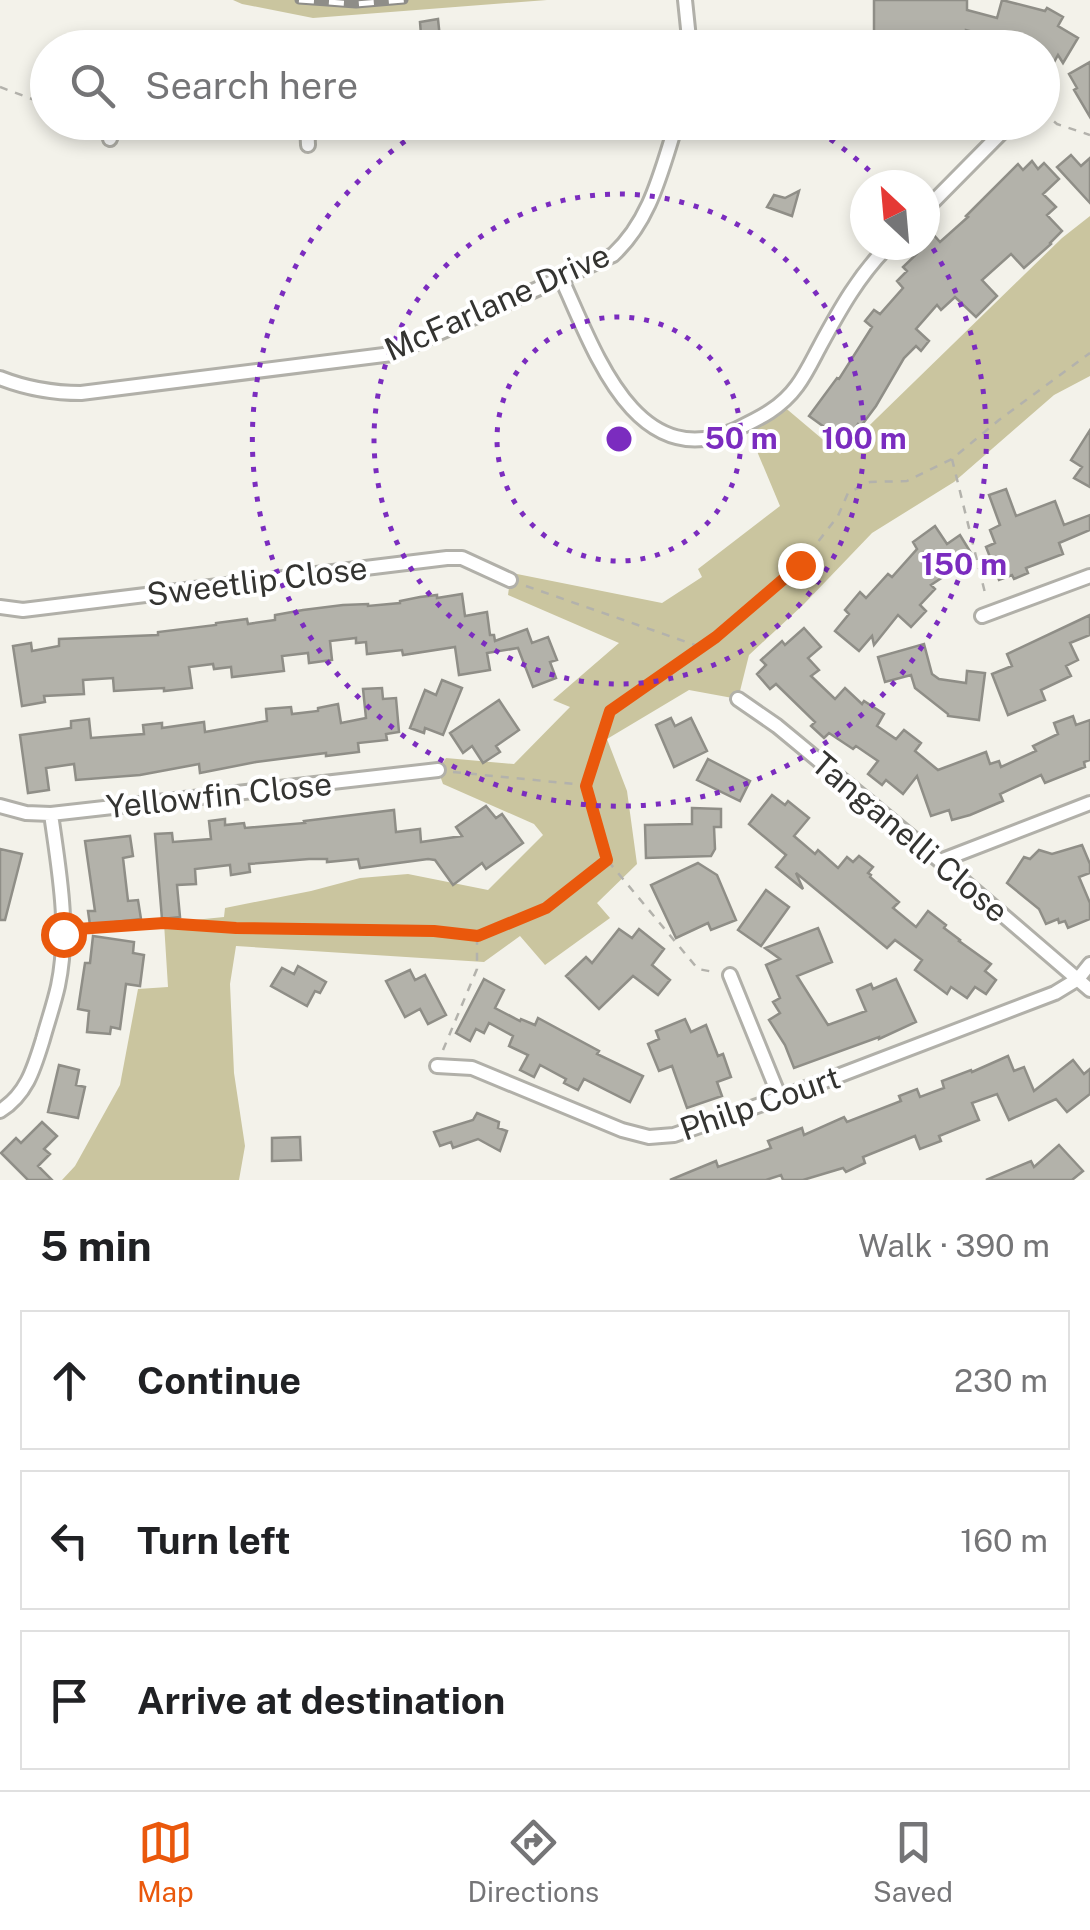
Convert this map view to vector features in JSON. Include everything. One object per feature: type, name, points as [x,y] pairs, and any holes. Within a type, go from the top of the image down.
[{"type":"street","points":[[686,0],[688,30]]},
{"type":"street","points":[[308,140],[308,145]]},
{"type":"street","name":"McFarlane Drive","points":[[0,378],[39,390],[81,393],[392,354],[614,255],[638,229],[671,140]]},
{"type":"street","points":[[940,195],[994,140]]},
{"type":"street","points":[[562,280],[614,387],[654,429],[673,438],[696,440],[727,434],[782,406],[856,284],[876,260]]},
{"type":"street","name":"Sweetlip Close","points":[[0,608],[23,610],[447,558],[462,558],[510,580]]},
{"type":"street","points":[[986,615],[1090,576]]},
{"type":"street","name":"Tanganelli Close","points":[[738,699],[777,726],[1090,990]]},
{"type":"street","name":"Yellowfin Close","points":[[0,806],[51,814],[438,770]]},
{"type":"street","points":[[940,861],[1090,803]]},
{"type":"street","points":[[0,1110],[26,1086],[58,985],[63,900],[51,814]]},
{"type":"street","points":[[1078,979],[1090,964]]},
{"type":"street","points":[[730,975],[780,1098]]},
{"type":"street","name":"Philp Court","points":[[437,1066],[472,1068],[622,1130],[648,1137],[674,1135],[1055,993],[1078,979]]},
{"type":"path","points":[[0,86],[30,98]]},
{"type":"path","points":[[1060,125],[1090,135]]},
{"type":"path","points":[[730,975],[698,969],[607,860],[586,786],[610,711],[701,648],[800,565],[838,516],[848,493],[870,482],[907,481],[952,460],[1090,353]]},
{"type":"path","points":[[952,460],[986,615]]},
{"type":"path","points":[[510,580],[701,648]]},
{"type":"path","points":[[438,770],[586,786]]},
{"type":"path","points":[[63,930],[164,923],[434,931],[478,936],[546,908],[607,860]]},
{"type":"path","points":[[437,1066],[476,969],[478,936]]},
{"type":"shaded area","points":[[233,0],[547,0],[313,18]]},
{"type":"shaded area","points":[[1090,216],[1090,376],[1054,395],[954,482],[872,533],[749,655],[738,699],[689,690],[607,739],[627,791],[637,864],[597,903],[610,918],[545,965],[520,936],[484,962],[236,946],[230,984],[234,1073],[245,1146],[239,1180],[62,1180],[75,1166],[120,1085],[138,989],[168,987],[164,923],[224,917],[225,908],[360,878],[408,874],[488,890],[543,835],[534,824],[443,784],[438,770],[446,758],[514,764],[570,707],[553,700],[619,643],[508,595],[510,580],[517,574],[662,603],[702,577],[698,569],[780,506],[746,425],[782,405],[840,454],[1062,238]]},
{"type":"building","points":[[874,0],[967,0],[967,10],[997,18],[1002,0],[1045,11],[1047,8],[1063,17],[1058,26],[1078,38],[1063,63],[1060,30],[874,30]]},
{"type":"building","points":[[438,19],[439,30],[421,30],[420,22]]},
{"type":"building","points":[[1090,62],[1090,117],[1069,74]]},
{"type":"building","points":[[1071,155],[1081,166],[1090,158],[1090,203],[1057,167]]},
{"type":"building","points":[[1032,161],[1038,169],[1044,163],[1059,179],[1043,194],[1056,207],[1047,215],[1062,231],[1051,244],[1024,268],[1011,254],[982,280],[997,296],[976,317],[955,297],[941,310],[937,305],[916,329],[929,341],[921,351],[916,346],[904,358],[876,406],[845,442],[809,416],[839,379],[872,327],[865,321],[874,310],[880,314],[903,288],[897,281],[907,271],[903,267],[910,260],[940,260],[940,242],[1018,164],[1023,170]]},
{"type":"building","points":[[799,191],[792,216],[767,207],[774,195],[785,198]]},
{"type":"building","points":[[1090,430],[1090,487],[1074,478],[1082,467],[1071,460]]},
{"type":"building","points":[[1006,489],[1016,516],[1055,501],[1064,525],[1090,515],[1090,530],[1059,543],[1063,554],[1026,568],[1028,573],[1014,579],[1012,575],[999,580],[986,547],[995,543],[990,530],[1000,525],[989,495]]},
{"type":"building","points":[[935,526],[947,544],[960,535],[971,553],[958,562],[961,565],[931,585],[935,589],[920,605],[926,611],[911,627],[898,615],[874,645],[872,636],[859,651],[835,631],[849,614],[845,610],[860,592],[866,598],[888,574],[892,577],[917,549],[913,542]]},
{"type":"building","points":[[462,594],[465,616],[487,612],[490,635],[494,635],[495,641],[527,629],[532,643],[548,637],[557,660],[550,662],[556,678],[533,687],[518,648],[487,653],[490,670],[459,675],[455,647],[403,655],[402,650],[367,654],[366,642],[356,643],[356,638],[330,641],[332,660],[309,663],[308,653],[282,656],[284,671],[232,677],[231,667],[189,667],[192,688],[164,691],[114,691],[113,678],[83,680],[84,694],[44,696],[45,702],[22,706],[13,646],[31,643],[32,651],[59,646],[59,639],[158,635],[247,619],[248,624],[275,620],[275,615],[303,610]]},
{"type":"building","points":[[1090,615],[1090,635],[1070,643],[1078,660],[1066,666],[1071,676],[1041,690],[1045,700],[1008,715],[992,674],[1012,666],[1007,654]]},
{"type":"building","points":[[804,628],[821,647],[808,658],[819,670],[811,676],[835,699],[845,688],[862,704],[864,701],[884,714],[877,726],[896,739],[904,730],[921,743],[915,751],[938,770],[986,752],[990,764],[999,761],[1001,767],[1036,751],[1033,746],[1058,734],[1054,723],[1073,716],[1076,725],[1090,720],[1090,760],[1084,762],[1085,767],[1045,783],[1041,775],[1000,794],[1003,801],[970,815],[952,820],[949,810],[931,816],[917,776],[903,794],[886,780],[882,785],[868,774],[878,761],[829,733],[824,738],[811,726],[815,722],[776,684],[770,689],[757,674],[766,665],[761,660]]},
{"type":"building","points":[[924,644],[932,674],[939,679],[966,683],[967,671],[985,673],[979,720],[948,716],[915,688],[911,675],[885,682],[878,657]]},
{"type":"building","points":[[442,680],[462,688],[443,735],[425,728],[424,733],[410,728],[425,690],[436,695]]},
{"type":"building","points":[[382,688],[383,699],[396,698],[399,732],[386,734],[387,740],[358,743],[359,752],[256,762],[200,773],[199,764],[140,775],[76,780],[74,764],[46,768],[49,790],[28,793],[20,735],[71,728],[71,721],[89,719],[91,738],[144,734],[143,725],[162,723],[162,728],[204,722],[205,732],[267,721],[266,709],[291,707],[292,714],[338,704],[341,723],[366,718],[363,689]]},
{"type":"building","points":[[499,700],[519,730],[496,746],[500,752],[483,763],[472,746],[463,753],[450,733]]},
{"type":"building","points":[[671,718],[675,726],[691,718],[707,751],[674,767],[656,725]]},
{"type":"building","points":[[708,759],[750,781],[740,801],[697,780]]},
{"type":"building","points":[[772,795],[785,805],[788,801],[809,818],[794,836],[815,854],[818,850],[838,868],[847,857],[853,862],[859,856],[873,867],[868,873],[870,877],[899,902],[893,908],[916,927],[928,911],[959,941],[991,964],[985,971],[996,980],[986,994],[975,987],[967,998],[951,987],[947,994],[915,970],[922,960],[895,940],[887,948],[796,873],[803,889],[776,867],[786,855],[749,824]]},
{"type":"building","points":[[486,806],[496,818],[502,814],[523,843],[486,869],[482,863],[453,885],[435,860],[428,859],[360,868],[358,859],[309,859],[249,864],[250,872],[231,875],[230,865],[195,869],[196,884],[177,885],[180,917],[162,919],[155,834],[172,833],[173,842],[211,839],[209,821],[225,819],[225,825],[244,823],[245,828],[394,810],[396,832],[420,829],[421,842],[462,836],[456,827]]},
{"type":"building","points":[[692,808],[721,809],[721,827],[714,827],[715,849],[711,856],[646,858],[645,825],[692,824]]},
{"type":"building","points":[[130,836],[133,856],[123,858],[128,901],[138,900],[141,919],[90,925],[88,911],[95,911],[85,841]]},
{"type":"building","points":[[1082,845],[1090,873],[1079,877],[1090,903],[1090,919],[1068,928],[1065,921],[1059,923],[1058,919],[1046,924],[1039,909],[1007,883],[1024,857],[1030,859],[1039,850],[1052,854]]},
{"type":"building","points":[[0,849],[22,854],[5,920],[0,920]]},
{"type":"building","points":[[698,863],[717,875],[736,920],[711,930],[708,923],[676,938],[651,885]]},
{"type":"building","points":[[766,890],[789,907],[761,946],[738,930]]},
{"type":"building","points":[[818,928],[832,962],[797,976],[828,1025],[866,1011],[857,990],[871,984],[873,989],[896,979],[916,1022],[794,1068],[769,1020],[780,1013],[773,1002],[780,998],[766,965],[780,959],[765,948]]},
{"type":"building","points":[[619,929],[632,938],[639,929],[664,949],[652,965],[670,980],[658,995],[633,976],[599,1009],[566,976],[586,957],[592,963]]},
{"type":"building","points":[[93,936],[134,942],[133,953],[144,955],[140,986],[126,984],[120,1029],[111,1027],[110,1034],[87,1032],[89,1011],[78,1009]]},
{"type":"building","points":[[298,966],[326,982],[320,993],[315,991],[307,1006],[271,986],[282,968],[294,974]]},
{"type":"building","points":[[410,970],[415,980],[425,975],[446,1015],[428,1024],[420,1009],[405,1017],[386,981]]},
{"type":"building","points":[[484,979],[504,990],[495,1008],[535,1025],[538,1018],[643,1076],[630,1102],[584,1079],[578,1090],[540,1065],[534,1077],[520,1070],[528,1055],[509,1046],[513,1036],[489,1023],[484,1033],[476,1029],[470,1041],[456,1033]]},
{"type":"building","points":[[685,1019],[691,1032],[706,1025],[731,1077],[717,1082],[722,1096],[687,1108],[672,1066],[659,1071],[648,1044],[659,1039],[656,1031]]},
{"type":"building","points":[[1008,1056],[1014,1071],[1024,1067],[1034,1091],[1073,1060],[1084,1074],[1090,1069],[1090,1094],[1067,1112],[1056,1099],[1009,1120],[997,1094],[972,1103],[979,1120],[939,1136],[941,1141],[920,1149],[915,1136],[863,1157],[865,1163],[846,1172],[843,1168],[803,1180],[783,1180],[781,1175],[766,1180],[670,1180],[716,1161],[718,1167],[771,1148],[768,1141],[802,1128],[804,1135],[844,1117],[847,1122],[901,1101],[899,1096],[917,1089],[920,1097],[944,1088],[942,1081]]},
{"type":"building","points":[[59,1065],[79,1070],[76,1085],[85,1087],[78,1118],[48,1112]]},
{"type":"building","points":[[477,1113],[499,1122],[498,1128],[507,1131],[500,1151],[478,1139],[453,1148],[451,1142],[440,1146],[434,1132],[473,1120]]},
{"type":"building","points":[[42,1122],[57,1136],[44,1149],[50,1154],[38,1166],[52,1180],[28,1180],[1,1153],[16,1138],[21,1143]]},
{"type":"building","points":[[300,1137],[301,1160],[272,1161],[272,1138]]},
{"type":"building","points":[[1059,1145],[1083,1171],[1072,1180],[986,1180],[1031,1161],[1034,1167]]},
{"type":"railway","points":[[299,0],[356,4],[404,0]]},
{"type":"route","points":[[63,934],[63,930],[164,923],[434,931],[478,936],[546,908],[607,860],[586,786],[610,711],[716,637],[800,565]]}]
